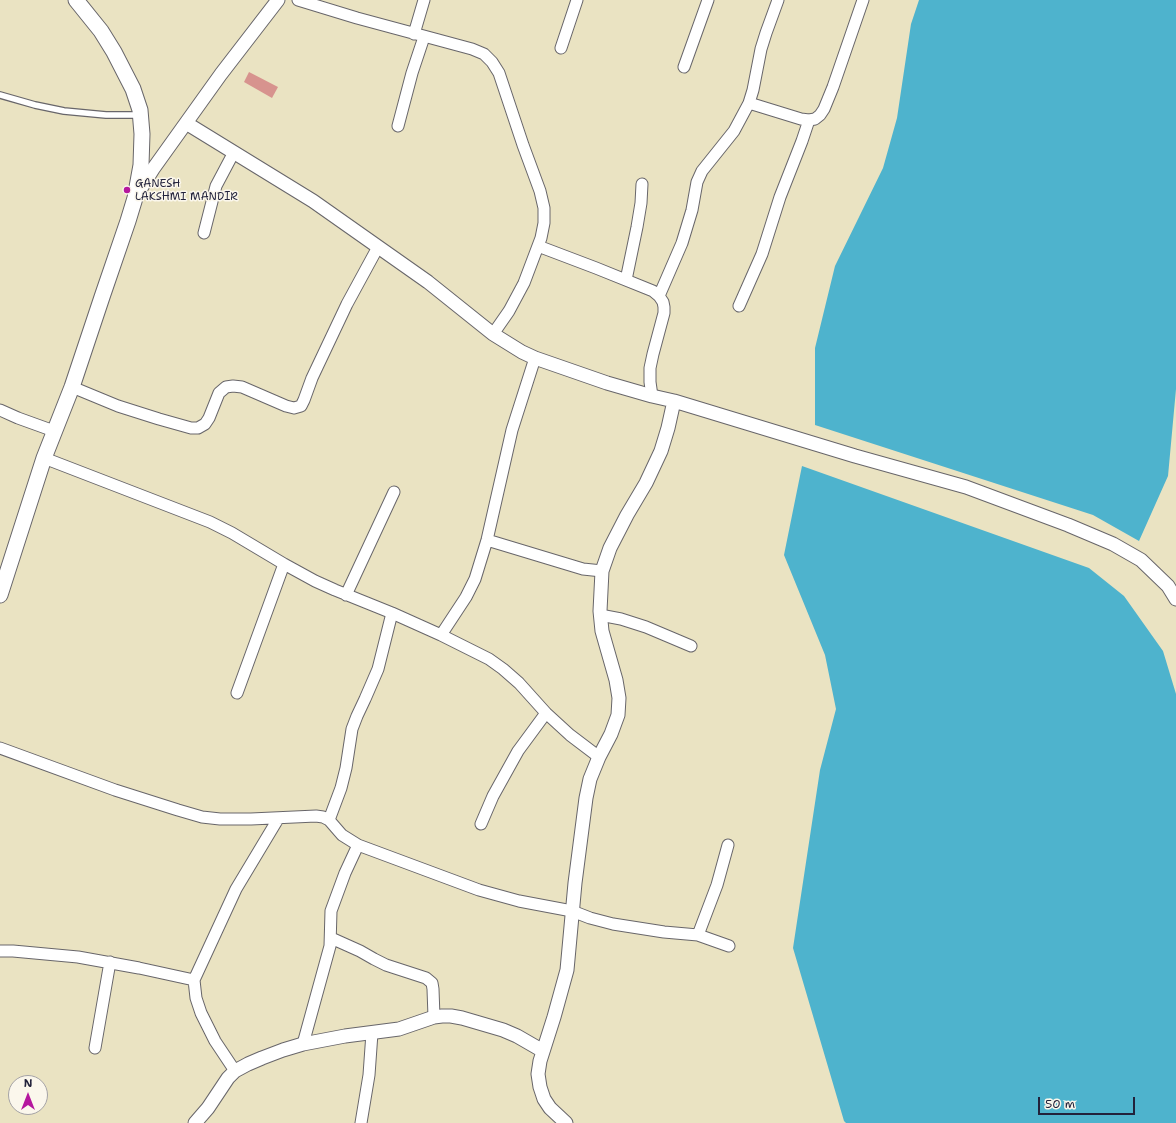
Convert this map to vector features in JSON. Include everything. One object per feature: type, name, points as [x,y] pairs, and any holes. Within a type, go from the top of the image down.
[{"type":"main road","points":[[0,595],[44,458],[72,387],[128,221],[135,198],[141,165],[142,134],[140,115],[133,89],[114,52],[101,31],[76,0]]},
{"type":"street","points":[[135,198],[153,169],[224,69],[278,0]]},
{"type":"street","points":[[298,0],[357,18],[465,47],[484,54],[492,62],[499,73],[542,197],[544,223],[541,238],[531,267],[517,298],[493,334]]},
{"type":"street","points":[[398,126],[412,73],[424,0]]},
{"type":"street","points":[[561,48],[577,0]]},
{"type":"street","points":[[684,67],[708,0]]},
{"type":"street","points":[[659,296],[682,243],[689,221],[697,182],[702,171],[734,131],[749,103],[761,49],[778,0]]},
{"type":"street","points":[[749,103],[794,117],[809,120],[820,115],[833,87],[863,0]]},
{"type":"street","points":[[739,306],[762,254],[778,204],[809,120]]},
{"type":"street","points":[[186,123],[313,201],[428,282],[493,334],[522,352],[535,358],[608,383],[966,487],[1068,524],[1113,544],[1141,560],[1168,586],[1176,597]]},
{"type":"street","points":[[204,233],[216,186],[234,152]]},
{"type":"street","points":[[626,280],[637,227],[641,203],[642,184]]},
{"type":"street","points":[[538,246],[653,291],[659,296],[663,302],[664,313],[650,368],[652,396]]},
{"type":"street","points":[[72,387],[118,406],[191,428],[198,428],[204,424],[209,418],[219,393],[226,387],[242,387],[286,406],[294,408],[301,406],[312,378],[347,304],[378,247]]},
{"type":"street","points":[[442,636],[466,597],[475,579],[487,540],[512,430],[535,358]]},
{"type":"street","points":[[566,1123],[550,1108],[544,1099],[540,1088],[538,1074],[543,1051],[567,970],[572,912],[586,798],[590,779],[611,734],[618,715],[620,698],[602,631],[600,615],[602,571],[610,548],[646,483],[661,450],[674,401]]},
{"type":"street","points":[[0,410],[54,431]]},
{"type":"street","points":[[44,458],[210,522],[315,581],[392,613],[479,654],[503,669],[519,683],[546,713],[570,735],[599,757]]},
{"type":"street","points":[[346,595],[394,492]]},
{"type":"street","points":[[487,540],[583,568],[602,571]]},
{"type":"street","points":[[237,693],[284,564]]},
{"type":"street","points":[[329,820],[341,788],[346,768],[352,729],[378,669],[392,613]]},
{"type":"street","points":[[600,615],[621,619],[646,627],[691,646]]},
{"type":"street","points":[[481,824],[493,796],[515,756],[546,713]]},
{"type":"street","points":[[0,748],[115,790],[202,817],[220,819],[323,817],[329,820],[342,835],[358,845],[479,890],[519,901],[572,912],[613,924],[664,932],[698,935],[729,946]]},
{"type":"street","points":[[235,1071],[215,1041],[201,1013],[196,998],[194,980],[236,889],[278,819]]},
{"type":"street","points":[[303,1044],[331,938],[331,911],[345,873],[358,845]]},
{"type":"street","points":[[698,935],[717,885],[728,845]]},
{"type":"street","points":[[331,938],[386,965],[426,978],[432,983],[434,1018]]},
{"type":"street","points":[[0,951],[13,950],[78,957],[110,962],[194,980]]},
{"type":"street","points":[[94,1048],[110,962]]},
{"type":"street","points":[[195,1123],[208,1108],[228,1078],[235,1071],[262,1058],[303,1044],[345,1036],[399,1029],[442,1016],[451,1016],[503,1030],[543,1051]]},
{"type":"street","points":[[361,1123],[369,1075],[372,1033]]},
{"type":"lane","points":[[0,95],[35,105],[64,111],[106,115],[140,115]]},
{"type":"water","points":[[919,0],[1176,0],[1176,389],[1168,476],[1139,541],[1093,515],[815,425],[815,348],[835,266],[883,168],[897,118],[911,24]]},
{"type":"water","points":[[802,466],[1089,568],[1124,596],[1163,651],[1176,694],[1176,1123],[846,1123],[844,1121],[793,948],[820,770],[836,709],[825,655],[784,555]]},
{"type":"building","points":[[249,72],[278,87],[272,98],[244,82]]},
{"type":"place","name":"GANESH LAKSHMI MANDIR","points":[[127,190]]}]
